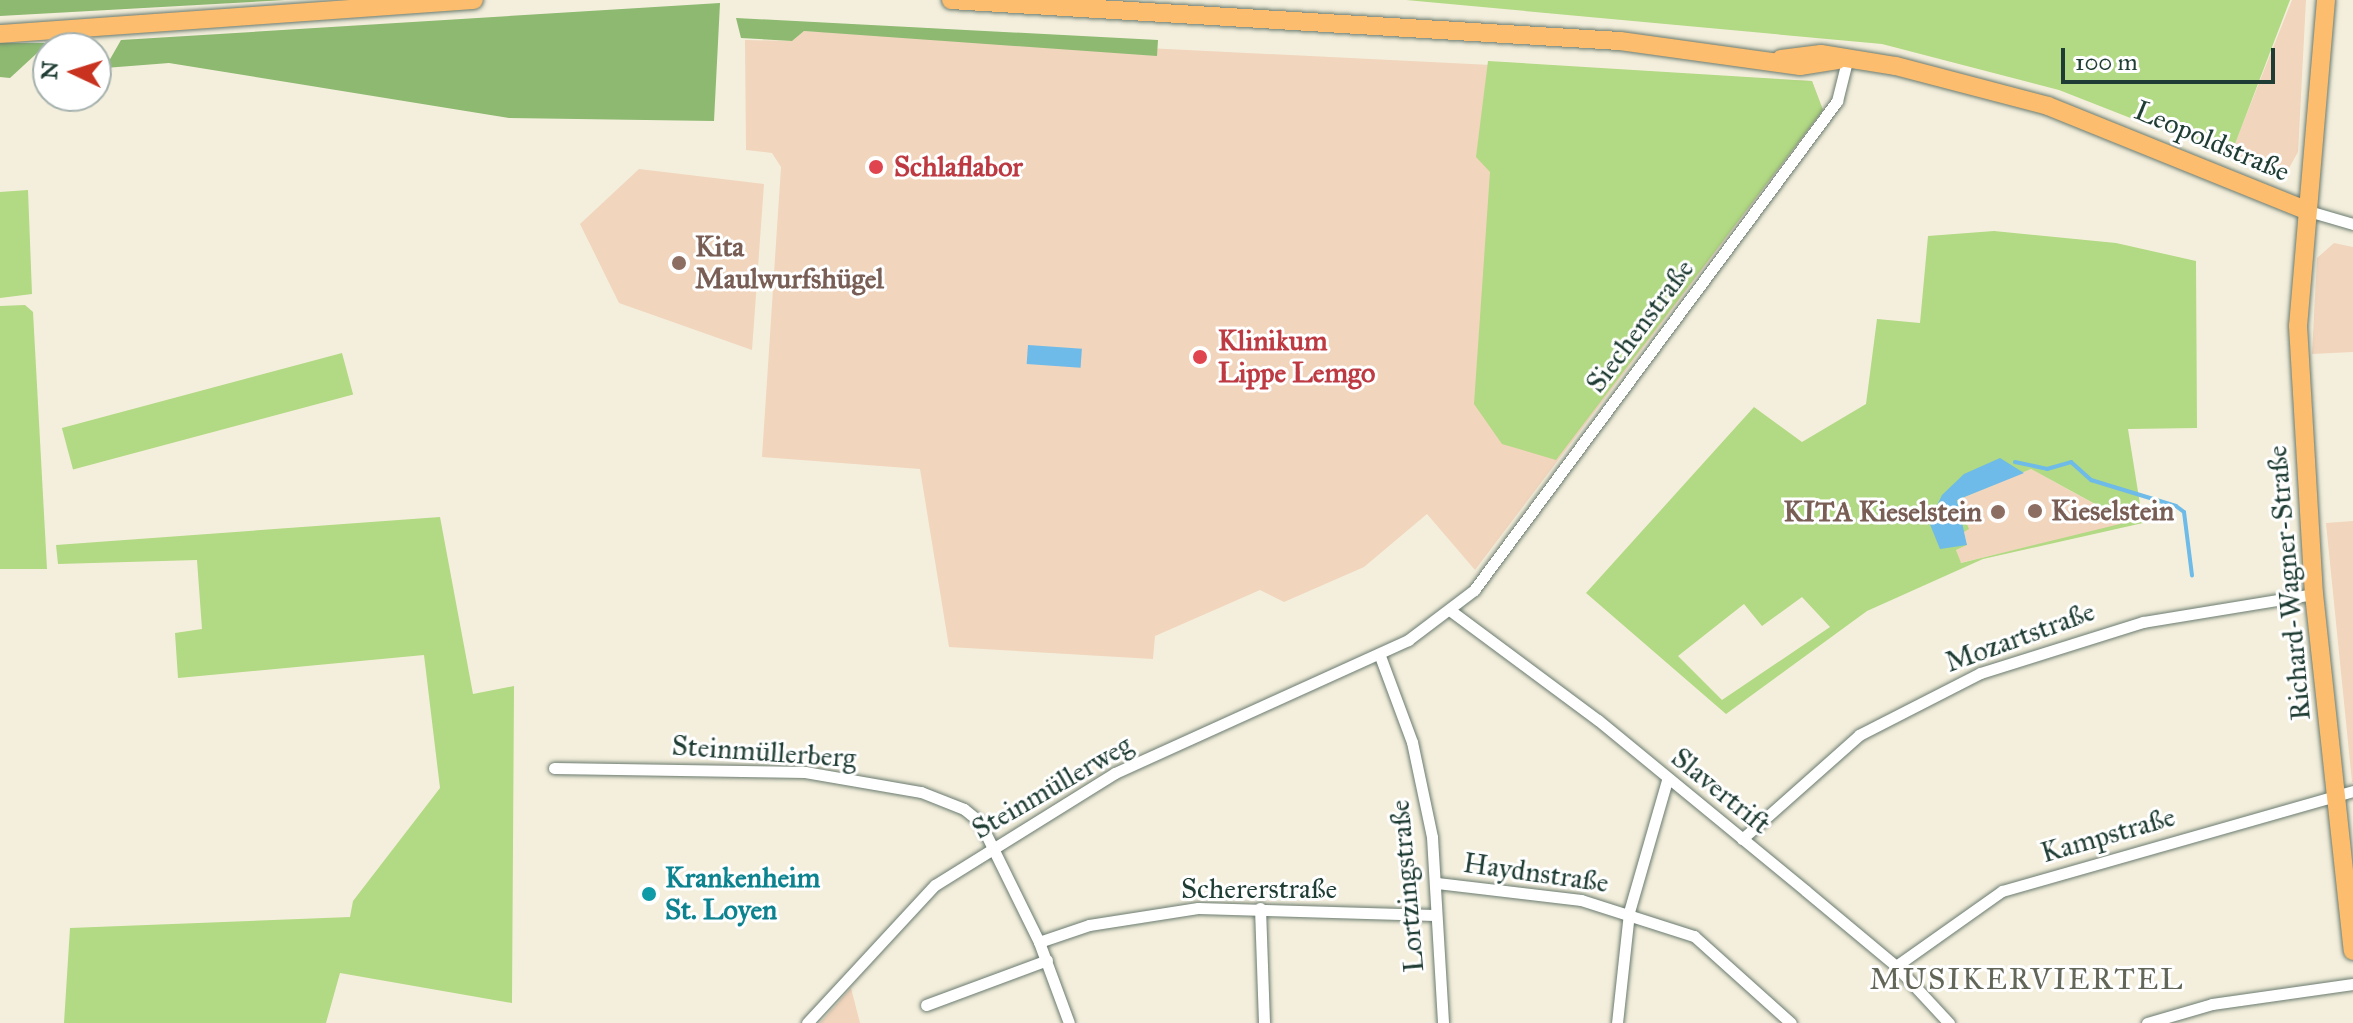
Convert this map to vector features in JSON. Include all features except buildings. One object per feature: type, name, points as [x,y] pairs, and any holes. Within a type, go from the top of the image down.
[{"type":"main road","points":[[0,34],[474,0]]},
{"type":"main road","name":"Leopoldstraße","points":[[951,0],[1620,41],[1781,59],[1810,67],[1842,60],[1957,81],[2142,139],[2305,210]]},
{"type":"main road","name":"Richard-Wagner-Straße","points":[[2326,0],[2305,210],[2298,326],[2314,594],[2344,793],[2353,951]]},
{"type":"street","name":"Siechenstraße","points":[[1451,611],[1828,114],[1848,80],[1842,60]]},
{"type":"street","name":"Leopoldstraße","points":[[2305,210],[2353,224]]},
{"type":"street","name":"Mozartstraße","points":[[1742,839],[1859,735],[1980,673],[2143,622],[2314,594]]},
{"type":"street","name":"Steinmüllerweg","points":[[807,1023],[935,885],[1115,773],[1380,656],[1451,611]]},
{"type":"street","name":"Slavertrift","points":[[1451,611],[1742,839],[1896,966],[1949,1023]]},
{"type":"street","name":"Lortzingstraße","points":[[1380,656],[1412,742],[1437,883],[1434,915],[1443,1023]]},
{"type":"street","name":"Steinmüllerberg","points":[[554,768],[805,772],[921,792],[964,809],[993,849],[1039,942],[1069,1023]]},
{"type":"street","points":[[1617,1023],[1629,912],[1667,780]]},
{"type":"street","name":"Kampstraße","points":[[1896,966],[2002,891],[2344,793]]},
{"type":"street","name":"Haydnstraße","points":[[1437,883],[1629,912],[1694,936],[1791,1023]]},
{"type":"street","points":[[1260,908],[1264,1023]]},
{"type":"street","name":"Schererstraße","points":[[1039,942],[1089,925],[1185,910],[1260,908],[1434,915]]},
{"type":"street","points":[[926,1005],[1047,960]]},
{"type":"street","points":[[2147,1023],[2212,1004],[2353,984]]},
{"type":"shaded area","points":[[2292,0],[2306,0],[2298,152],[2283,179],[2230,156]]},
{"type":"shaded area","name":"Klinikum Lippe Lemgo","points":[[804,31],[1812,81],[1823,110],[1475,570],[1427,514],[1364,567],[1284,602],[1260,590],[1155,636],[1153,659],[949,647],[920,469],[762,457],[781,167],[772,153],[746,150],[745,40],[792,41]]},
{"type":"shaded area","name":"Kita Maulwurfshügel","points":[[639,169],[764,184],[752,350],[619,303],[580,224]]},
{"type":"shaded area","points":[[2334,243],[2353,247],[2353,352],[2312,354],[2317,258]]},
{"type":"shaded area","name":"Kieselstein","points":[[2031,469],[2129,523],[1960,563],[1956,550],[1967,545],[1957,500]]},
{"type":"shaded area","points":[[2353,521],[2353,782],[2352,782],[2326,523]]},
{"type":"shaded area","points":[[851,988],[860,1023],[820,1023]]},
{"type":"green space","points":[[0,0],[285,0],[0,16]]},
{"type":"green space","points":[[1406,0],[2290,0],[2230,157],[2059,90],[1882,44]]},
{"type":"green space","points":[[720,3],[714,121],[509,118],[169,63],[112,67],[112,56],[121,40]]},
{"type":"green space","points":[[736,18],[1158,40],[1157,56],[804,31],[792,41],[741,38]]},
{"type":"green space","points":[[0,43],[32,43],[32,58],[10,78],[0,77]]},
{"type":"green space","points":[[1488,61],[1812,81],[1823,110],[1556,460],[1502,444],[1474,404],[1490,172],[1476,157]]},
{"type":"green space","points":[[28,190],[32,294],[0,298],[0,192]]},
{"type":"green space","points":[[1994,231],[2116,243],[2196,261],[2197,428],[2128,429],[2143,523],[1983,559],[1867,611],[1726,714],[1586,593],[1754,407],[1802,442],[1866,404],[1877,319],[1920,323],[1928,236]],"holes":[[[2031,469],[2128,522],[1961,563],[1956,550],[1967,545],[1962,533],[1969,529],[1957,500]],[[1802,597],[1830,627],[1722,700],[1678,656],[1744,604],[1762,626]]]},
{"type":"green space","points":[[25,305],[33,312],[47,569],[0,569],[0,306]]},
{"type":"green space","points":[[342,353],[353,395],[73,470],[62,428]]},
{"type":"green space","points":[[440,517],[473,694],[514,686],[512,1003],[340,973],[326,1023],[64,1023],[70,928],[350,917],[353,901],[440,788],[424,655],[178,678],[175,633],[202,629],[197,560],[58,564],[56,545]]},
{"type":"water","points":[[1028,345],[1082,349],[1081,368],[1027,364]]},
{"type":"water","points":[[2000,458],[2024,473],[1957,500],[1967,545],[1940,549],[1929,522],[1942,495],[1964,474]]},
{"type":"waterway","points":[[2015,462],[2047,469],[2071,462],[2091,480],[2176,506],[2184,512],[2192,575]]},
{"type":"place","name":"Schlaflabor","points":[[876,167]]},
{"type":"place","name":"Kita Maulwurfshügel","points":[[679,263]]},
{"type":"place","name":"Klinikum Lippe Lemgo","points":[[1200,357]]},
{"type":"place","name":"Kieselstein","points":[[2035,511]]},
{"type":"place","name":"KITA Kieselstein","points":[[1998,512]]},
{"type":"place","name":"Krankenheim St. Loyen","points":[[649,894]]},
{"type":"district","name":"MUSIKERVIERTEL","points":[[2027,979]]}]
